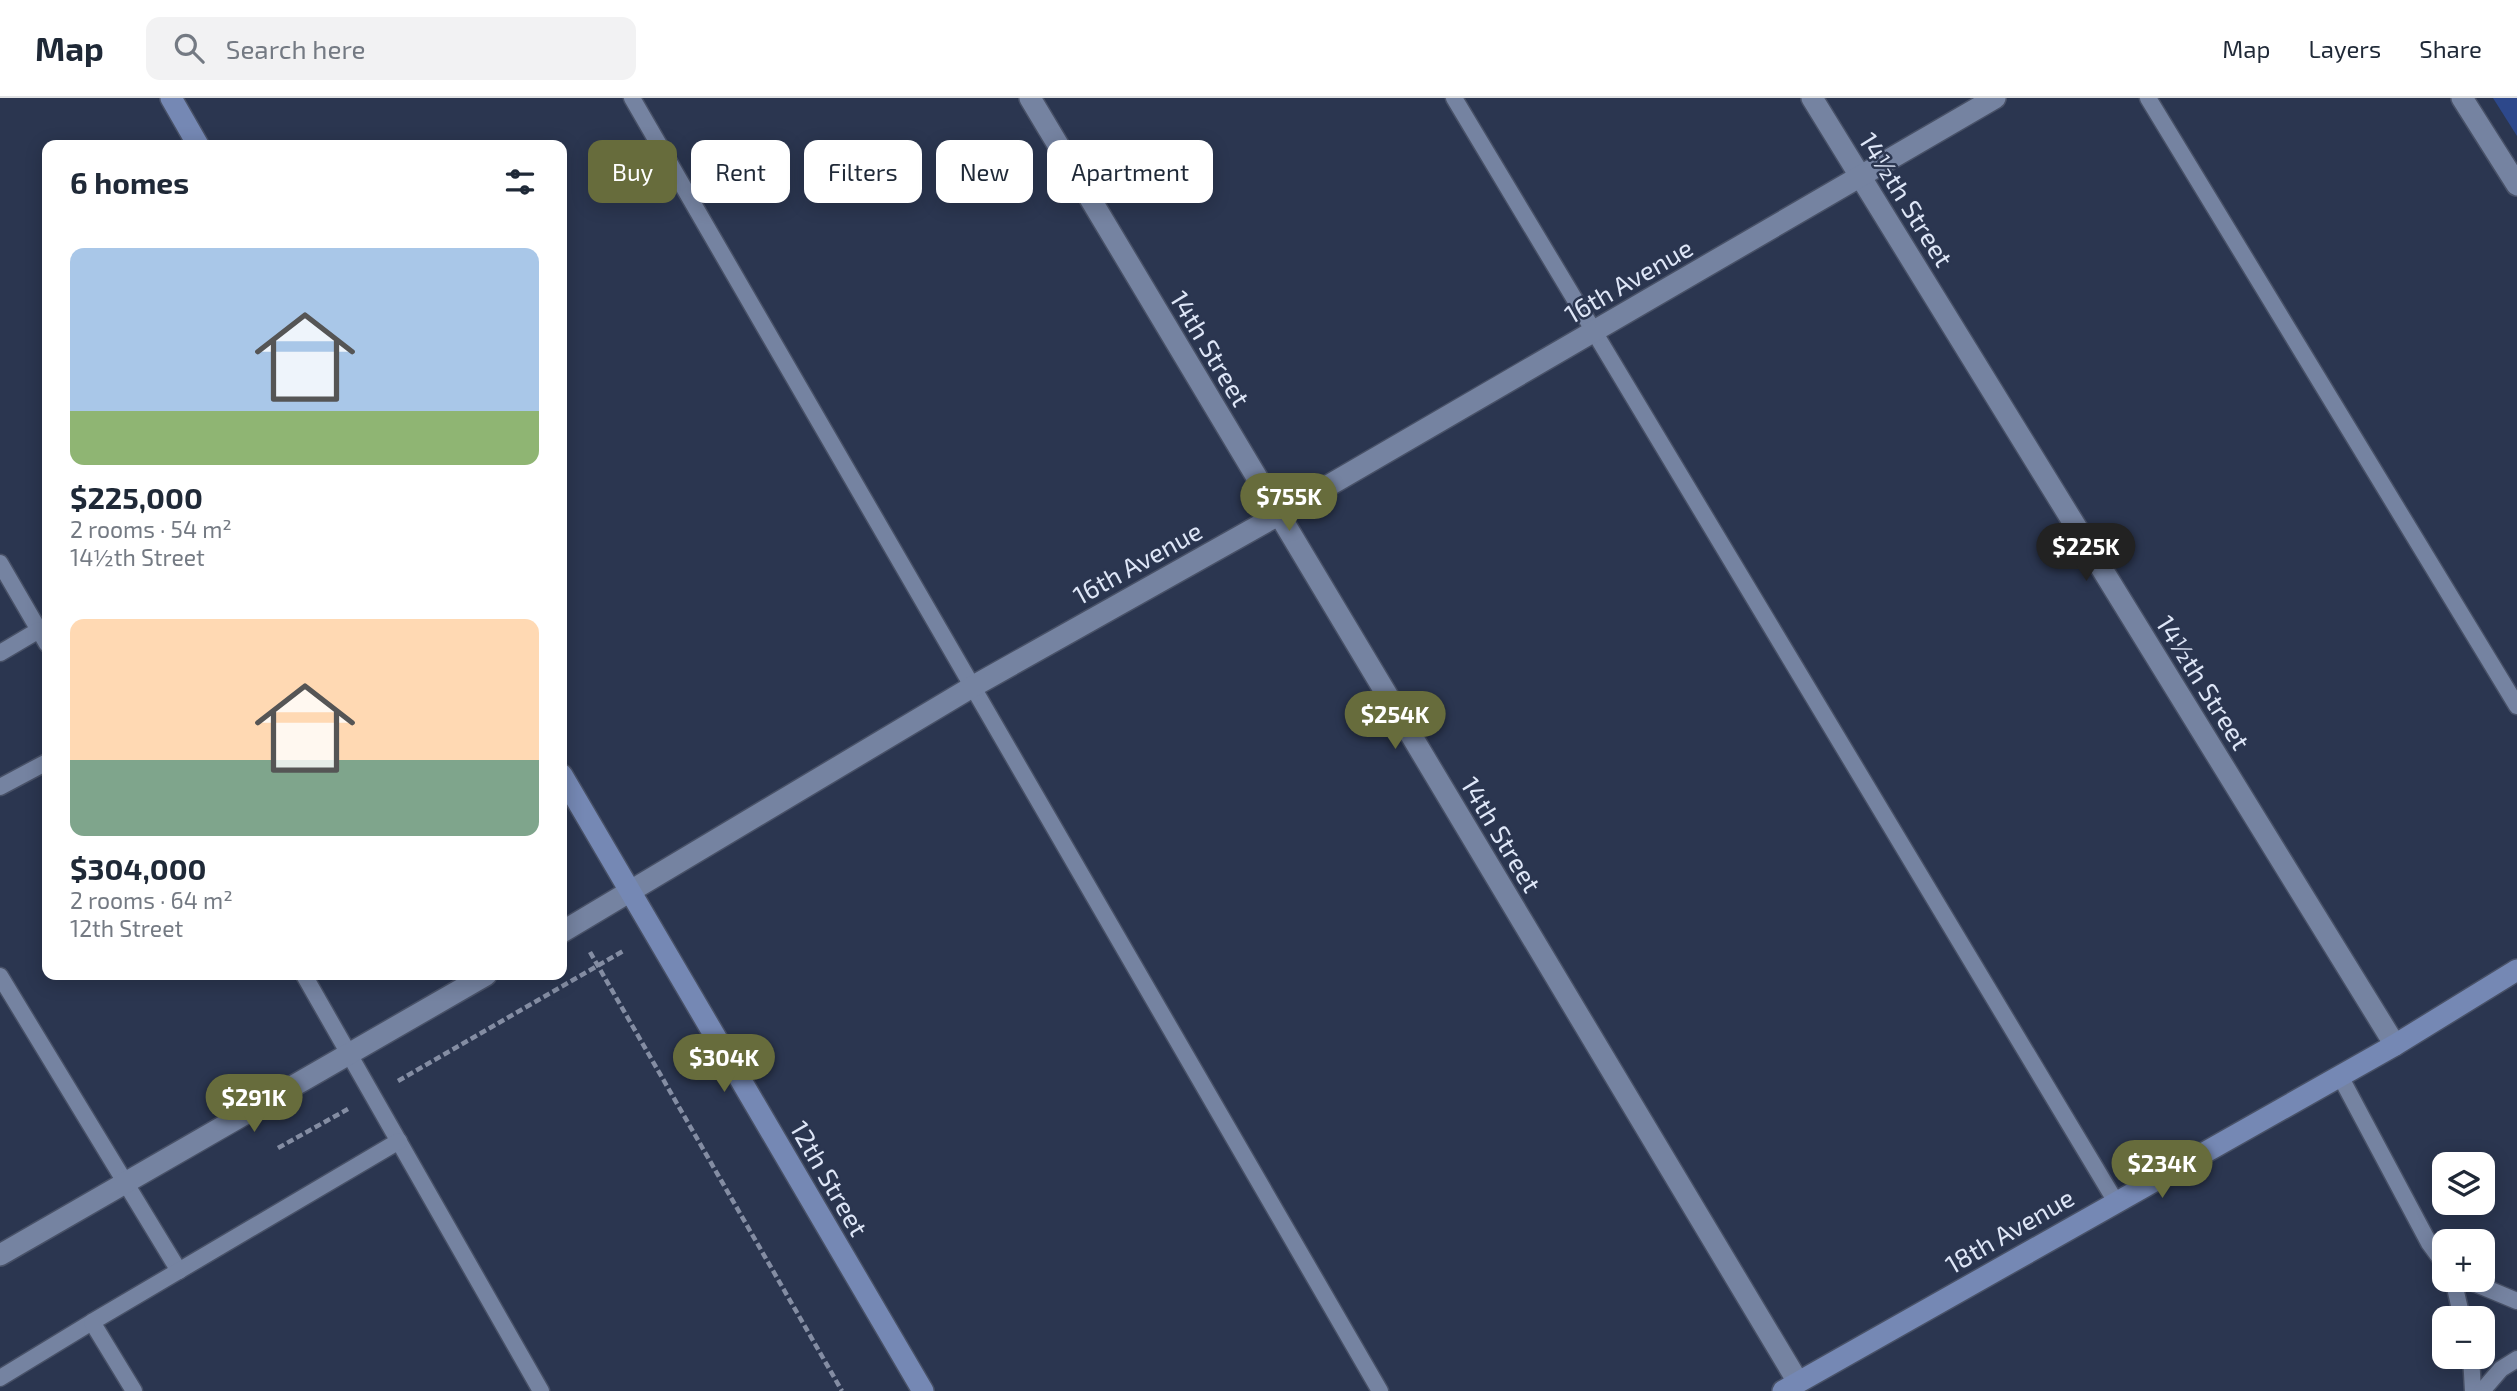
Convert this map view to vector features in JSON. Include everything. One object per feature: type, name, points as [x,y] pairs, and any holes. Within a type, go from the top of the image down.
[{"type":"street","points":[[171,98],[195,140]]},
{"type":"street","name":"14th Street","points":[[1030,98],[1790,1386]]},
{"type":"street","name":"14½th Street","points":[[1812,98],[2395,1045]]},
{"type":"street","name":"16th Avenue","points":[[567,929],[972,687],[1596,332],[1995,98]]},
{"type":"street","points":[[2462,98],[2517,185]]},
{"type":"street","name":"12th Street","points":[[567,784],[923,1391]]},
{"type":"street","name":"18th Avenue","points":[[1790,1386],[2395,1045],[2517,970]]},
{"type":"street","points":[[0,1255],[477,980]]},
{"type":"lane","points":[[632,98],[1380,1391]]},
{"type":"lane","points":[[1454,98],[2116,1202]]},
{"type":"lane","points":[[2148,98],[2517,706]]},
{"type":"lane","points":[[0,563],[42,635]]},
{"type":"lane","points":[[0,653],[42,637]]},
{"type":"lane","points":[[0,787],[42,765]]},
{"type":"lane","points":[[0,976],[179,1271]]},
{"type":"lane","points":[[307,980],[541,1391]]},
{"type":"lane","points":[[2340,1076],[2432,1245]]},
{"type":"lane","points":[[0,1378],[399,1141]]},
{"type":"lane","points":[[2495,1292],[2517,1301]]},
{"type":"lane","points":[[92,1322],[134,1391]]},
{"type":"lane","points":[[2482,1391],[2501,1369],[2517,1359]]},
{"type":"lane","points":[[2471,1369],[2473,1391]]},
{"type":"path","points":[[586,945],[842,1391]]},
{"type":"path","points":[[278,1148],[625,950]]},
{"type":"shaded area","points":[[2493,98],[2517,98],[2517,136]]}]
